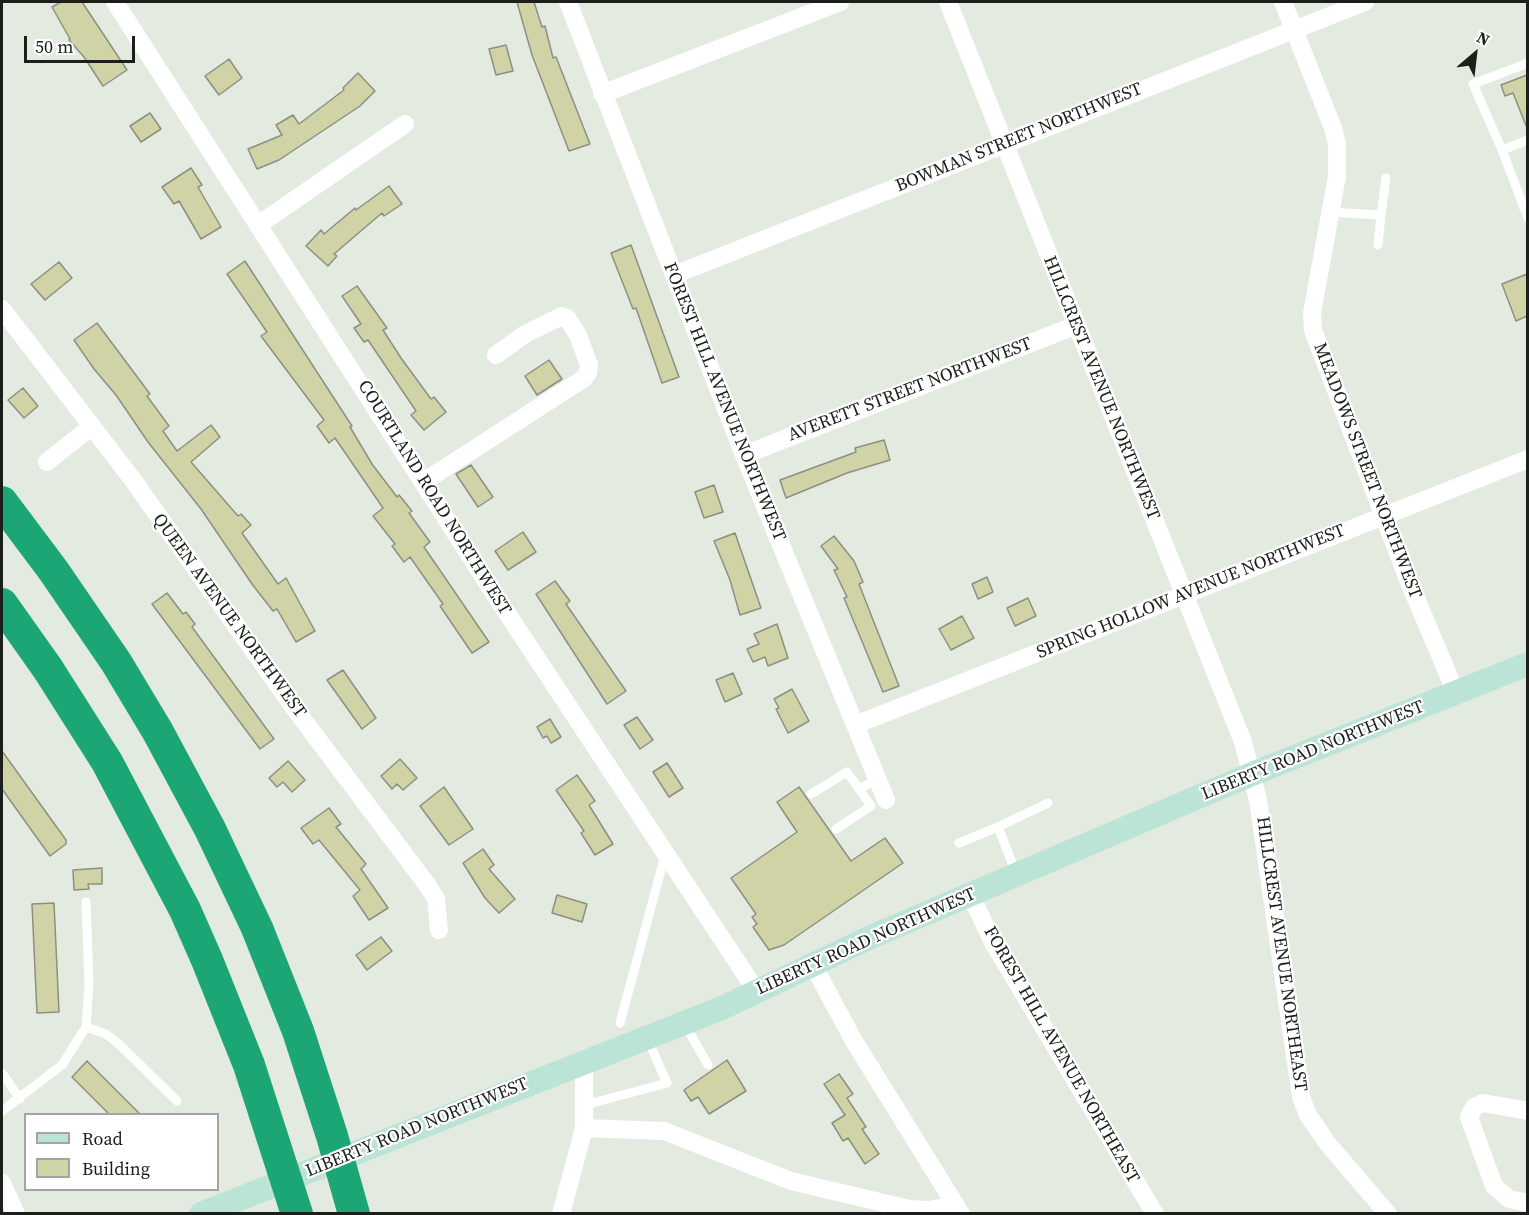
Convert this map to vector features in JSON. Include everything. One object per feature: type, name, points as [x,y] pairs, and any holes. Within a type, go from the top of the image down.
[{"type":"highway","points":[[2,502],[53,570],[116,662],[164,742],[210,829],[256,928],[298,1031],[354,1214]]},
{"type":"highway","points":[[2,604],[60,687],[107,762],[180,901],[207,960],[245,1055],[297,1214]]},
{"type":"street","name":"COURTLAND ROAD NORTHWEST","points":[[115,2],[423,482],[665,855],[757,992]]},
{"type":"street","name":"FOREST HILL AVENUE NORTHWEST","points":[[568,2],[744,455],[886,800]]},
{"type":"street","points":[[602,94],[840,2]]},
{"type":"street","name":"HILLCREST AVENUE NORTHWEST","points":[[948,2],[1243,742],[1252,774]]},
{"type":"street","name":"MEADOWS STREET NORTHWEST","points":[[1282,2],[1333,128],[1337,144],[1338,164],[1312,313],[1313,330],[1456,693]]},
{"type":"street","name":"BOWMAN STREET NORTHWEST","points":[[674,275],[1365,2]]},
{"type":"street","points":[[258,225],[405,124]]},
{"type":"street","name":"QUEEN AVENUE NORTHWEST","points":[[2,309],[92,426],[292,705],[428,886],[437,907],[439,930]]},
{"type":"street","points":[[423,482],[584,379],[588,373],[589,365],[578,335],[567,318],[562,316],[525,334],[496,355]]},
{"type":"street","name":"AVERETT STREET NORTHWEST","points":[[744,455],[1077,325]]},
{"type":"street","points":[[47,462],[92,426]]},
{"type":"street","name":"SPRING HOLLOW AVENUE NORTHWEST","points":[[855,725],[1527,459]]},
{"type":"street","name":"LIBERTY ROAD NORTHWEST","points":[[201,1214],[684,1023],[970,894],[1252,774],[1527,664]]},
{"type":"street","name":"HILLCREST AVENUE NORTHEAST","points":[[1252,774],[1301,1097],[1311,1122],[1389,1214]]},
{"type":"street","name":"FOREST HILL AVENUE NORTHEAST","points":[[970,894],[994,944],[1155,1214]]},
{"type":"street","points":[[813,965],[854,1041],[959,1209]]},
{"type":"street","points":[[561,1214],[584,1128],[584,1062]]},
{"type":"street","points":[[1527,1111],[1483,1103],[1474,1107],[1469,1117],[1494,1186],[1509,1199],[1527,1203]]},
{"type":"street","points":[[584,1128],[664,1131],[791,1181],[909,1209],[959,1209]]},
{"type":"street","points":[[2,1183],[16,1214]]},
{"type":"lane","points":[[1527,63],[1473,84],[1502,150],[1527,218]]},
{"type":"lane","points":[[1502,150],[1527,140]]},
{"type":"lane","points":[[1378,246],[1386,178]]},
{"type":"lane","points":[[1330,212],[1381,215]]},
{"type":"lane","points":[[812,794],[847,772],[871,806],[836,829]]},
{"type":"lane","points":[[859,789],[878,779]]},
{"type":"lane","points":[[959,843],[1048,803]]},
{"type":"lane","points":[[998,827],[1017,875]]},
{"type":"lane","points":[[620,1023],[665,855]]},
{"type":"lane","points":[[2,1112],[62,1065],[86,1027],[90,984],[86,902]]},
{"type":"lane","points":[[684,1023],[708,1065]]},
{"type":"lane","points":[[86,1027],[106,1034],[119,1044],[177,1101]]},
{"type":"lane","points":[[585,1105],[667,1083],[647,1038]]},
{"type":"lane","points":[[2,1073],[20,1098]]},
{"type":"building","points":[[61,2],[82,2],[127,70],[103,86],[84,57],[69,40],[52,7]]},
{"type":"building","points":[[517,2],[534,2],[542,27],[545,26],[553,58],[556,57],[590,144],[569,151],[532,55]]},
{"type":"building","points":[[506,45],[513,71],[496,75],[489,49]]},
{"type":"building","points":[[229,59],[242,78],[219,95],[205,76]]},
{"type":"building","points":[[358,73],[375,91],[360,106],[279,160],[257,169],[248,149],[282,135],[276,125],[293,115],[299,124],[344,90],[343,88]]},
{"type":"building","points":[[1527,75],[1527,128],[1513,93],[1505,96],[1501,85]]},
{"type":"building","points":[[150,113],[161,129],[141,142],[130,126]]},
{"type":"building","points":[[191,168],[202,185],[198,187],[221,227],[201,239],[179,201],[174,204],[162,187]]},
{"type":"building","points":[[389,186],[402,204],[384,216],[382,213],[334,254],[337,256],[328,266],[306,246],[321,230],[324,234],[355,208],[356,210]]},
{"type":"building","points":[[631,245],[679,377],[662,383],[636,308],[633,309],[611,253]]},
{"type":"building","points":[[245,261],[352,426],[350,427],[372,464],[397,497],[399,495],[412,511],[409,513],[430,542],[424,547],[489,642],[472,653],[440,606],[443,604],[410,557],[404,562],[392,546],[395,544],[373,516],[383,508],[335,438],[329,443],[317,426],[324,420],[261,336],[267,332],[227,274]]},
{"type":"building","points":[[59,262],[72,278],[45,300],[31,284]]},
{"type":"building","points":[[1527,274],[1527,316],[1516,321],[1502,284]]},
{"type":"building","points":[[357,286],[387,328],[383,330],[401,358],[431,399],[434,397],[446,412],[424,430],[411,415],[416,411],[368,340],[364,342],[354,328],[361,324],[342,296]]},
{"type":"building","points":[[97,323],[150,394],[147,396],[169,426],[163,431],[177,451],[211,425],[220,437],[191,462],[238,516],[241,514],[251,525],[242,533],[278,584],[286,578],[315,631],[296,642],[277,609],[273,611],[252,584],[201,509],[94,369],[74,340]]},
{"type":"building","points":[[549,360],[562,379],[537,395],[525,376]]},
{"type":"building","points":[[23,388],[38,406],[24,418],[8,400]]},
{"type":"building","points":[[884,440],[890,460],[847,473],[786,498],[780,480],[856,452],[855,448]]},
{"type":"building","points":[[471,465],[493,497],[478,507],[456,474]]},
{"type":"building","points":[[714,485],[723,512],[704,518],[695,492]]},
{"type":"building","points":[[523,532],[536,552],[508,570],[495,551]]},
{"type":"building","points":[[735,533],[761,608],[740,615],[730,580],[714,541]]},
{"type":"building","points":[[834,536],[854,561],[863,582],[859,584],[899,686],[883,692],[844,598],[847,597],[834,570],[838,569],[821,546]]},
{"type":"building","points":[[987,577],[993,592],[978,599],[972,584]]},
{"type":"building","points":[[555,581],[570,601],[566,604],[626,691],[607,704],[536,594]]},
{"type":"building","points":[[167,593],[183,614],[186,612],[195,624],[192,627],[274,739],[260,749],[152,604]]},
{"type":"building","points":[[1028,598],[1036,616],[1015,626],[1007,608]]},
{"type":"building","points":[[962,616],[974,638],[951,650],[939,629]]},
{"type":"building","points":[[777,624],[788,658],[768,666],[765,657],[753,662],[747,649],[759,644],[754,634]]},
{"type":"building","points":[[343,670],[376,718],[362,729],[327,680]]},
{"type":"building","points":[[733,673],[742,694],[725,702],[716,680]]},
{"type":"building","points":[[792,689],[809,721],[788,733],[776,709],[779,708],[774,699]]},
{"type":"building","points":[[637,717],[653,740],[640,749],[624,725]]},
{"type":"building","points":[[550,719],[561,737],[551,743],[547,736],[543,738],[537,727]]},
{"type":"building","points":[[2,751],[66,840],[66,844],[50,856],[2,789]]},
{"type":"building","points":[[400,759],[417,778],[403,790],[397,784],[392,789],[381,776]]},
{"type":"building","points":[[288,761],[305,780],[292,792],[283,782],[277,787],[269,778]]},
{"type":"building","points":[[667,763],[683,788],[669,797],[653,772]]},
{"type":"building","points":[[577,775],[595,801],[589,805],[613,844],[595,855],[581,833],[584,831],[556,790]]},
{"type":"building","points":[[444,787],[473,829],[449,845],[420,806]]},
{"type":"building","points":[[799,787],[851,861],[885,838],[903,863],[784,945],[769,950],[753,927],[757,924],[752,917],[756,914],[731,878],[797,832],[777,802]]},
{"type":"building","points":[[329,808],[341,824],[336,827],[366,864],[361,869],[388,908],[369,920],[353,896],[360,890],[319,840],[313,844],[301,828]]},
{"type":"building","points":[[483,849],[494,865],[489,869],[515,899],[499,913],[485,898],[463,863]]},
{"type":"building","points":[[102,868],[102,884],[88,884],[89,889],[74,890],[73,870]]},
{"type":"building","points":[[557,895],[587,904],[582,922],[552,913]]},
{"type":"building","points":[[54,903],[59,1012],[37,1013],[32,904]]},
{"type":"building","points":[[381,937],[392,951],[367,970],[356,955]]},
{"type":"building","points":[[727,1060],[746,1091],[709,1114],[698,1097],[691,1101],[684,1090]]},
{"type":"building","points":[[87,1061],[139,1113],[108,1113],[72,1077]]},
{"type":"building","points":[[839,1074],[853,1094],[847,1098],[866,1127],[862,1129],[879,1154],[865,1164],[848,1138],[843,1141],[832,1123],[845,1115],[824,1084]]}]
